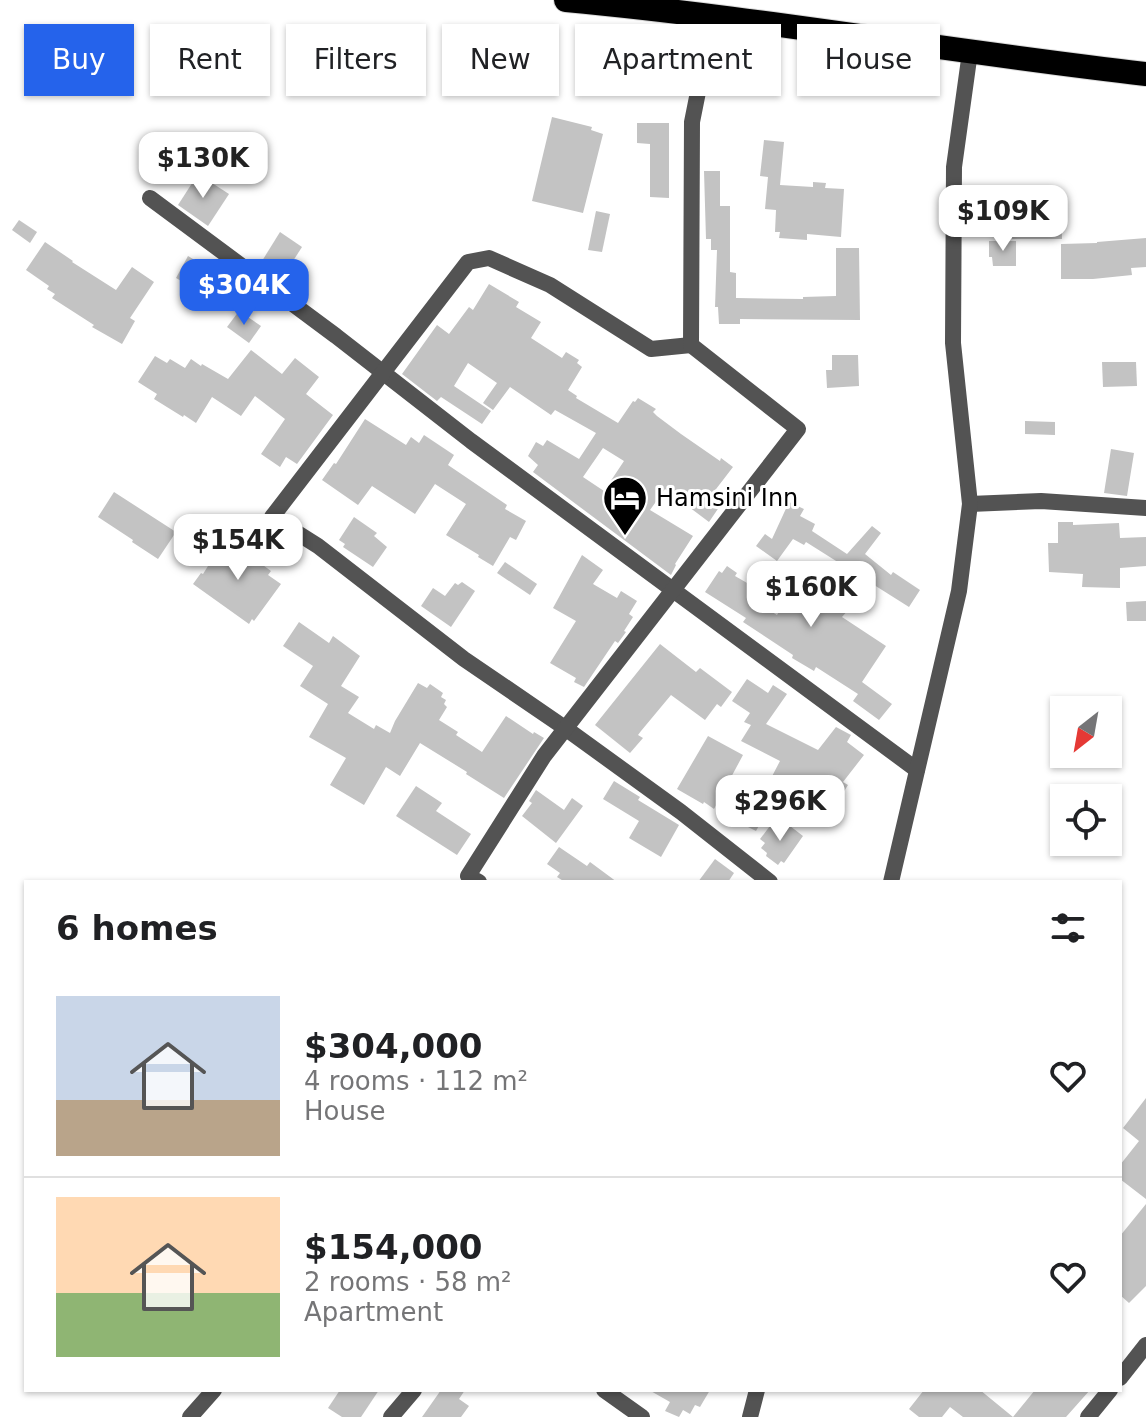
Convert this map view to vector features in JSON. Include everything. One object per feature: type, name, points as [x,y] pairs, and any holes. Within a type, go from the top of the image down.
[{"type":"highway","points":[[566,0],[640,3],[732,19],[1146,74]]},
{"type":"street","points":[[691,345],[692,122],[699,87],[732,19]]},
{"type":"street","points":[[891,880],[959,591],[970,504],[953,343],[954,167],[970,52]]},
{"type":"street","points":[[150,198],[471,441],[917,770]]},
{"type":"street","points":[[475,880],[468,876],[544,756],[565,728],[798,429],[691,345],[651,349],[550,285],[489,258],[468,262],[272,517],[318,546],[464,659],[565,728],[681,812],[767,880]]},
{"type":"street","points":[[970,504],[1041,501],[1146,508]]},
{"type":"street","points":[[1122,1375],[1146,1345]]},
{"type":"street","points":[[190,1417],[212,1392]]},
{"type":"street","points":[[391,1417],[412,1392]]},
{"type":"street","points":[[607,1392],[642,1417]]},
{"type":"street","points":[[750,1417],[756,1392]]},
{"type":"street","points":[[1088,1417],[1108,1392]]},
{"type":"building","points":[[552,117],[592,127],[591,130],[603,134],[583,213],[532,201]]},
{"type":"building","points":[[637,123],[669,123],[669,198],[650,197],[650,144],[637,143]]},
{"type":"building","points":[[764,140],[784,142],[780,185],[813,187],[813,182],[826,183],[825,188],[844,189],[841,237],[807,234],[807,240],[779,238],[780,232],[775,232],[776,210],[765,209],[768,177],[760,176]]},
{"type":"building","points":[[704,171],[720,171],[720,206],[730,206],[730,272],[736,273],[736,298],[836,296],[836,248],[859,248],[860,320],[740,319],[740,324],[719,324],[718,307],[715,307],[717,250],[711,250],[711,239],[706,239]]},
{"type":"building","points":[[198,174],[229,194],[208,226],[178,205]]},
{"type":"building","points":[[1011,204],[1061,204],[1062,239],[1012,239]]},
{"type":"building","points":[[596,211],[610,214],[602,252],[588,250]]},
{"type":"building","points":[[19,220],[37,232],[30,243],[12,230]]},
{"type":"building","points":[[280,232],[302,247],[284,275],[262,261]]},
{"type":"building","points":[[1146,238],[1146,267],[1131,268],[1132,275],[1061,279],[1061,244]]},
{"type":"building","points":[[989,241],[1016,241],[1016,266],[993,266],[992,257],[989,257]]},
{"type":"building","points":[[45,242],[116,290],[132,267],[154,282],[130,318],[135,321],[122,344],[52,298],[55,294],[47,289],[49,286],[26,270]]},
{"type":"building","points":[[188,256],[213,271],[201,292],[176,278]]},
{"type":"building","points":[[489,284],[519,302],[516,307],[541,322],[531,338],[562,358],[566,352],[579,360],[577,363],[582,367],[568,390],[576,398],[618,423],[638,398],[656,409],[653,412],[657,416],[681,434],[733,467],[713,493],[724,500],[709,522],[665,489],[650,510],[693,536],[671,575],[533,472],[538,465],[528,456],[536,442],[543,446],[547,440],[579,459],[596,433],[555,410],[551,415],[510,387],[493,410],[483,403],[497,383],[468,363],[454,386],[491,411],[482,424],[441,397],[437,401],[402,374],[437,325],[449,334],[469,307],[473,310]],"holes":[[[603,448],[624,461],[604,491],[583,477]]]},
{"type":"building","points":[[239,311],[261,326],[249,343],[227,327]]},
{"type":"building","points":[[251,350],[282,374],[295,358],[319,377],[306,394],[333,415],[297,464],[286,457],[280,467],[261,454],[285,419],[255,396],[241,416],[212,397],[196,423],[154,399],[157,394],[138,382],[155,356],[167,363],[170,359],[185,368],[191,359],[228,379]]},
{"type":"building","points":[[832,355],[858,355],[859,386],[827,388],[826,370],[832,370]]},
{"type":"building","points":[[1102,362],[1136,362],[1137,386],[1103,387]]},
{"type":"building","points":[[365,419],[406,445],[411,437],[419,443],[424,435],[454,455],[448,465],[507,505],[505,509],[526,521],[516,540],[510,537],[493,566],[446,535],[466,504],[435,484],[415,514],[372,486],[358,505],[322,480]]},
{"type":"building","points":[[1025,421],[1055,422],[1055,435],[1025,434]]},
{"type":"building","points":[[1111,449],[1134,453],[1127,496],[1104,493]]},
{"type":"building","points":[[114,492],[176,532],[158,559],[98,517]]},
{"type":"building","points":[[789,502],[804,509],[800,516],[815,524],[812,531],[847,554],[872,526],[881,533],[865,554],[891,575],[893,572],[920,590],[909,607],[806,542],[804,545],[793,539],[777,561],[756,546],[765,534],[772,539]]},
{"type":"building","points":[[354,517],[377,533],[374,536],[387,547],[373,567],[343,547],[345,544],[339,540]]},
{"type":"building","points":[[1058,522],[1073,522],[1073,525],[1119,523],[1120,538],[1146,537],[1146,566],[1120,568],[1120,588],[1082,587],[1083,574],[1049,572],[1048,543],[1058,543]]},
{"type":"building","points":[[234,538],[247,546],[244,551],[271,571],[268,575],[281,584],[249,624],[193,584],[223,542],[229,546]]},
{"type":"building","points":[[582,555],[603,570],[593,584],[617,598],[621,591],[637,601],[629,614],[633,617],[626,632],[618,643],[615,641],[584,687],[574,682],[576,678],[550,663],[576,621],[553,608]]},
{"type":"building","points":[[505,562],[537,584],[530,595],[497,573]]},
{"type":"building","points":[[812,565],[856,601],[842,617],[886,646],[862,682],[892,704],[879,720],[853,701],[858,694],[816,667],[814,671],[792,658],[793,655],[743,622],[746,618],[705,592],[719,571],[722,573],[727,566],[737,573],[735,576],[754,587],[748,597],[777,615],[790,593],[769,579],[776,566],[801,582]]},
{"type":"building","points":[[462,582],[475,591],[451,627],[421,606],[433,588],[445,596],[455,583],[458,585]]},
{"type":"building","points":[[1146,601],[1146,621],[1127,621],[1126,602]]},
{"type":"building","points":[[299,622],[329,643],[333,636],[360,656],[341,686],[359,697],[348,713],[374,729],[376,725],[390,733],[418,683],[427,688],[430,684],[443,693],[441,697],[446,700],[444,704],[447,707],[439,720],[482,752],[506,716],[544,738],[504,798],[420,743],[400,776],[386,767],[364,805],[330,785],[346,758],[309,737],[328,704],[300,686],[313,666],[283,646]]},
{"type":"building","points":[[660,644],[696,672],[700,668],[732,692],[721,707],[717,704],[705,720],[671,695],[638,735],[643,738],[630,753],[595,725]]},
{"type":"building","points":[[747,679],[768,693],[773,685],[787,694],[766,724],[818,750],[836,727],[851,735],[847,742],[864,755],[843,782],[848,785],[833,809],[786,777],[756,831],[746,826],[780,761],[741,741],[751,725],[744,722],[750,713],[732,701]]},
{"type":"building","points":[[708,736],[743,755],[714,809],[677,789]]},
{"type":"building","points":[[614,781],[679,825],[661,857],[629,838],[639,821],[603,799]]},
{"type":"building","points":[[416,786],[442,803],[436,811],[471,834],[457,855],[396,816]]},
{"type":"building","points":[[536,790],[564,810],[572,798],[583,806],[556,843],[522,816],[532,803],[529,801]]},
{"type":"building","points":[[773,822],[785,832],[790,826],[803,836],[784,863],[781,861],[778,865],[761,848],[765,843],[760,839]]},
{"type":"building","points":[[559,847],[587,866],[590,862],[614,880],[562,880],[557,877],[560,873],[547,864]]},
{"type":"building","points":[[715,859],[734,873],[729,880],[699,880]]},
{"type":"building","points":[[1146,1098],[1146,1199],[1122,1181],[1122,1162],[1139,1141],[1123,1128]]},
{"type":"building","points":[[1146,1204],[1146,1286],[1129,1303],[1122,1297],[1122,1234]]},
{"type":"building","points":[[339,1392],[378,1392],[361,1417],[342,1417],[328,1408]]},
{"type":"building","points":[[440,1392],[464,1392],[459,1399],[469,1406],[461,1417],[422,1417]]},
{"type":"building","points":[[652,1392],[709,1392],[700,1407],[695,1405],[690,1414],[683,1410],[679,1417],[665,1411],[670,1402]]},
{"type":"building","points":[[922,1392],[982,1392],[1013,1417],[963,1417],[950,1407],[942,1417],[919,1417],[909,1409]]},
{"type":"building","points":[[1033,1392],[1088,1392],[1066,1417],[1013,1417]]},
{"type":"place","name":"Hamsini Inn","points":[[625,537]]}]
